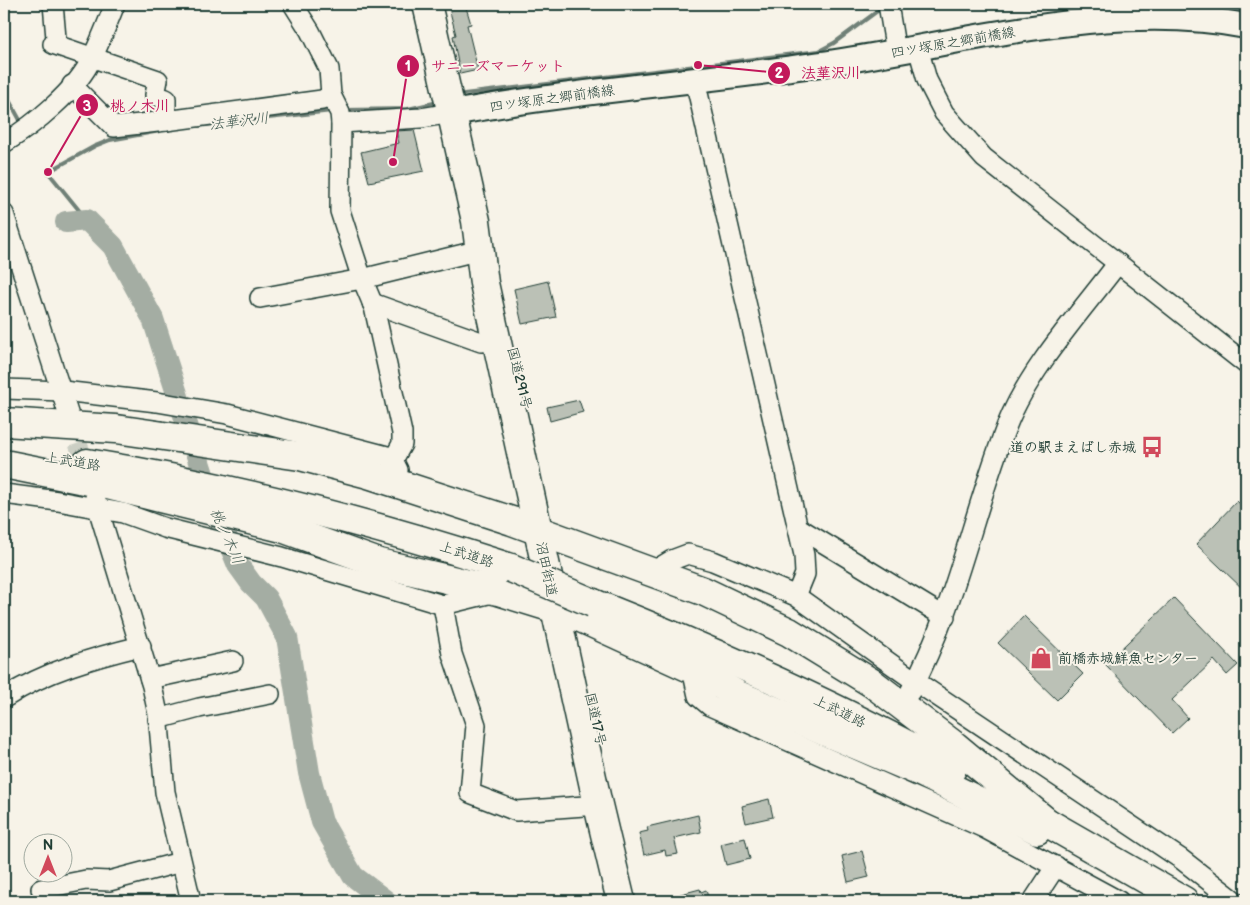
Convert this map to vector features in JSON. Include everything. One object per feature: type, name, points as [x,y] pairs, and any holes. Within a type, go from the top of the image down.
[{"type":"highway","name":"国道291号","points":[[427,4],[476,221],[484,283],[547,533]]},
{"type":"highway","name":"国道291号","points":[[476,221],[490,258],[542,470],[547,533]]},
{"type":"highway","points":[[4,422],[83,426],[300,456],[402,485],[547,533],[652,572],[703,592],[789,632],[872,683],[955,746],[1040,825]]},
{"type":"highway","name":"上武道路","points":[[4,451],[195,494],[236,492],[370,524],[573,609],[697,644],[760,672],[902,742],[1040,825],[1158,901]]},
{"type":"highway","points":[[4,464],[99,483],[195,494],[245,519],[282,528],[380,563],[505,580],[573,609],[738,694],[1040,825]]},
{"type":"highway","name":"国道17号","points":[[547,533],[573,609],[639,901]]},
{"type":"highway","name":"国道17号","points":[[573,609],[598,805],[622,901]]},
{"type":"highway","name":"上武道路","points":[[1040,825],[1184,901]]},
{"type":"main road","name":"四ツ塚原之郷前橋線","points":[[452,113],[582,93],[695,80],[907,50],[1044,26],[1108,18],[1193,18],[1246,26]]},
{"type":"street","points":[[53,4],[56,38],[53,44],[92,59],[158,80],[155,96],[166,99],[166,121]]},
{"type":"street","points":[[4,143],[31,124],[72,85],[92,59],[115,4]]},
{"type":"street","points":[[293,4],[310,31],[329,69],[331,95],[340,113],[340,211],[362,279],[372,303],[402,433],[402,444],[393,460]]},
{"type":"street","points":[[888,7],[907,50],[927,80],[944,113],[984,158],[1246,364]]},
{"type":"street","points":[[695,80],[799,528],[805,574],[796,596]]},
{"type":"street","points":[[72,85],[114,127],[322,100],[331,95]]},
{"type":"street","points":[[341,123],[421,118],[452,113]]},
{"type":"street","points":[[4,214],[69,416]]},
{"type":"street","points":[[260,298],[362,279],[480,250]]},
{"type":"street","points":[[912,688],[945,617],[1007,424],[1026,388],[1118,263]]},
{"type":"street","points":[[372,303],[481,342],[497,340]]},
{"type":"street","points":[[4,389],[62,391],[165,403],[209,411],[387,456],[393,460],[402,485]]},
{"type":"street","points":[[91,484],[150,679],[158,719],[165,792],[191,901]]},
{"type":"street","points":[[4,494],[98,507],[214,541],[400,590],[443,605],[505,580]]},
{"type":"street","points":[[799,528],[945,617]]},
{"type":"street","points":[[652,572],[672,560],[688,554],[713,562],[796,596],[912,688],[1181,859],[1235,901]]},
{"type":"street","points":[[443,605],[455,662],[476,725],[470,793],[516,811],[598,805]]},
{"type":"street","points":[[6,697],[41,678],[70,667],[141,646]]},
{"type":"street","points":[[150,679],[233,661]]},
{"type":"street","points":[[692,669],[698,696],[710,706],[868,770],[984,828],[1119,901]]},
{"type":"street","points":[[158,719],[199,708],[270,694]]},
{"type":"street","points":[[41,889],[86,880],[109,881],[181,862]]},
{"type":"street","points":[[1032,901],[1056,866]]},
{"type":"building","points":[[448,4],[465,4],[471,24],[467,25],[478,70],[460,74],[453,36],[456,35]]},
{"type":"building","points":[[414,130],[424,171],[369,182],[361,152],[399,143],[396,131]]},
{"type":"building","points":[[548,281],[556,317],[522,324],[514,289]]},
{"type":"building","points":[[579,400],[583,412],[550,421],[547,407]]},
{"type":"building","points":[[1237,501],[1246,510],[1246,592],[1196,544]]},
{"type":"building","points":[[1174,598],[1238,665],[1227,675],[1214,660],[1172,700],[1188,718],[1172,733],[1105,664]]},
{"type":"building","name":"前橋赤城鮮魚センター","points":[[1024,616],[1083,674],[1057,700],[998,643]]},
{"type":"building","points":[[769,799],[773,817],[746,823],[742,806]]},
{"type":"building","points":[[698,815],[701,832],[674,838],[678,854],[666,856],[665,850],[644,855],[639,833],[648,831],[647,827]]},
{"type":"building","points":[[745,838],[750,859],[726,865],[721,844]]},
{"type":"building","points":[[862,851],[869,877],[848,882],[842,856]]},
{"type":"building","points":[[700,889],[701,892],[706,890],[709,901],[667,901],[666,898]]},
{"type":"waterway","name":"法華沢川","points":[[464,94],[819,51],[834,43],[883,7]]},
{"type":"waterway","name":"桃ノ木川","points":[[4,91],[20,120]]},
{"type":"waterway","name":"法華沢川","points":[[344,110],[408,109],[438,102]]},
{"type":"waterway","name":"法華沢川","points":[[197,126],[332,111]]},
{"type":"waterway","name":"法華沢川","points":[[87,220],[48,172],[95,146],[110,140],[160,131]]},
{"type":"waterway","name":"桃ノ木川","points":[[66,222],[87,220],[113,246],[153,319],[210,496],[238,565],[251,583],[266,598],[287,637],[309,773],[322,822],[353,876],[386,901]]},
{"type":"tunnel","points":[[69,417],[89,476]]},
{"type":"place","name":"法華沢川","points":[[698,65]]},
{"type":"place","name":"サニーズマーケット","points":[[393,162]]},
{"type":"place","name":"桃ノ木川","points":[[48,172]]},
{"type":"place","name":"道の駅まえばし赤城","points":[[1152,447]]},
{"type":"place","name":"前橋赤城鮮魚センター","points":[[1041,658]]}]
